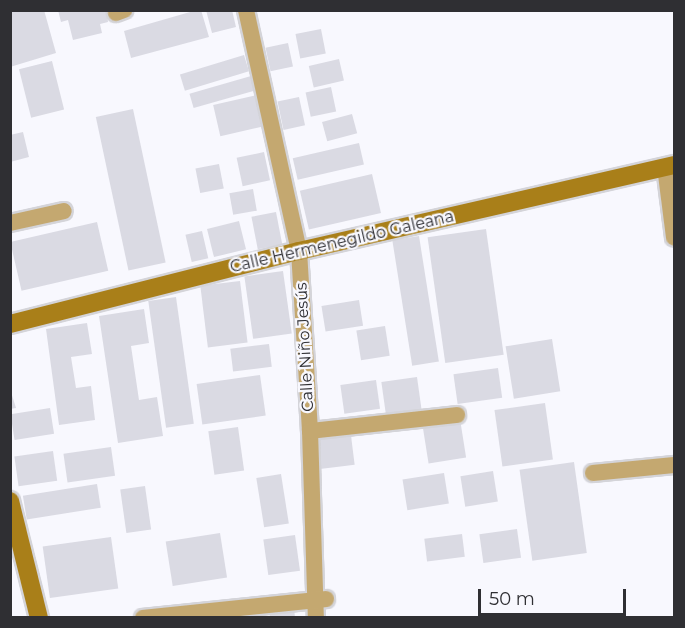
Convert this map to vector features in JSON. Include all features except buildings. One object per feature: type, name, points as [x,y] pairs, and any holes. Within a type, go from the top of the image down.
[{"type":"street","name":"Calle Niño Jesús","points":[[246,10],[299,250],[321,600],[316,618]]},
{"type":"street","name":"Calle Hermenegildo Galeana","points":[[10,324],[299,250],[670,166]]},
{"type":"street","points":[[670,166],[675,237]]},
{"type":"street","points":[[10,223],[64,211]]},
{"type":"street","points":[[310,431],[457,415]]},
{"type":"street","points":[[593,473],[675,465]]},
{"type":"street","points":[[10,501],[39,618]]},
{"type":"street","points":[[142,618],[321,600]]}]
